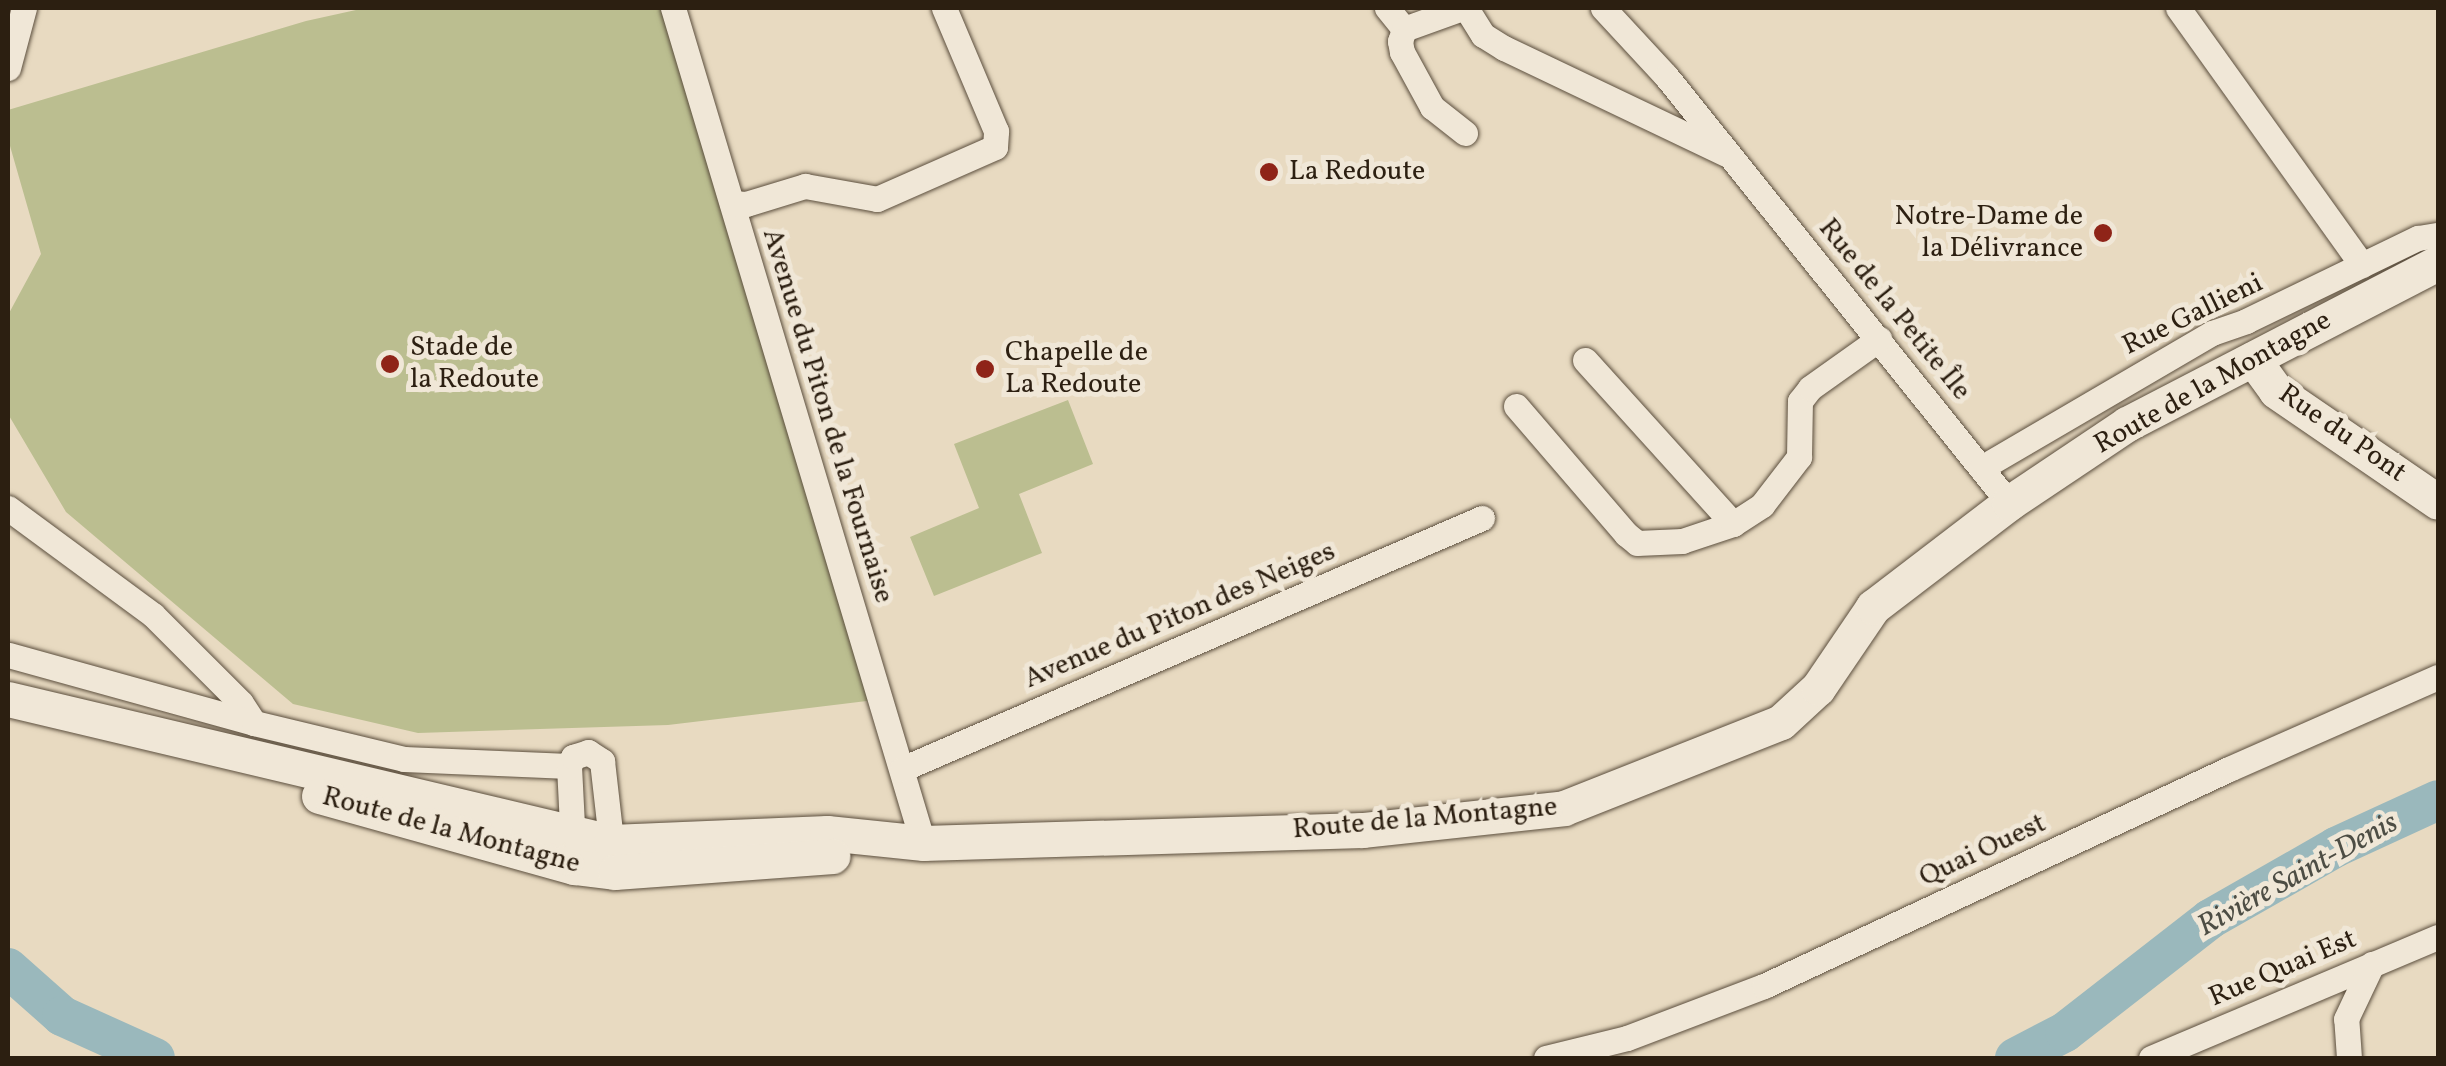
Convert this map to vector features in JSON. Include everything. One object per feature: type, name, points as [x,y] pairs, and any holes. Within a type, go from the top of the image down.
[{"type":"main road","name":"Route de la Montagne","points":[[8,700],[128,731],[214,747],[573,852],[613,857],[828,834],[912,843],[1363,830],[1564,808],[1781,722],[1818,688],[1872,607],[2008,503],[2127,424],[2438,263]]},
{"type":"main road","name":"Rue du Pont","points":[[2253,358],[2276,391],[2438,502]]},
{"type":"street","points":[[8,68],[24,8]]},
{"type":"street","name":"Avenue du Piton de la Fournaise","points":[[673,8],[902,770],[912,843]]},
{"type":"street","points":[[732,204],[746,204],[805,186],[877,199],[995,147],[996,131],[944,8]]},
{"type":"street","points":[[1387,8],[1404,30],[1402,52],[1432,107],[1465,133]]},
{"type":"street","points":[[1404,30],[1464,8]]},
{"type":"street","name":"Rue de la Petite Île","points":[[1464,8],[1483,35],[1504,48],[1731,156]]},
{"type":"street","name":"Rue de la Petite Île","points":[[1603,8],[1666,76],[2008,503]]},
{"type":"street","points":[[2178,8],[2362,266]]},
{"type":"street","points":[[1642,116],[1666,76]]},
{"type":"street","name":"Rue Gallieni","points":[[1982,468],[2212,333],[2246,322],[2428,234],[2438,235]]},
{"type":"street","points":[[1516,406],[1638,543],[1682,541],[1734,524],[1762,504],[1799,458],[1800,401],[1810,388],[1878,339]]},
{"type":"street","points":[[1585,360],[1734,524]]},
{"type":"street","points":[[8,508],[153,615],[241,703],[254,722]]},
{"type":"street","name":"Avenue du Piton des Neiges","points":[[902,770],[1482,518]]},
{"type":"street","points":[[8,656],[404,759],[569,766]]},
{"type":"street","name":"Quai Ouest","points":[[1546,1058],[1627,1038],[1764,986],[2229,769],[2438,677]]},
{"type":"street","points":[[573,852],[569,766],[574,757],[588,752],[602,761],[613,857]]},
{"type":"street","name":"Rue Quai Est","points":[[2151,1058],[2438,937]]},
{"type":"street","points":[[2349,1058],[2346,1019],[2372,964]]},
{"type":"green space","name":"Stade de la Redoute","points":[[365,8],[664,8],[875,700],[668,725],[418,733],[293,704],[66,512],[8,414],[8,315],[41,254],[8,139],[8,110],[306,21]]},
{"type":"green space","points":[[1068,400],[1093,464],[1019,494],[1042,553],[934,596],[910,537],[979,508],[954,444]]},
{"type":"waterway","name":"Rivière Saint-Denis","points":[[2015,1058],[2065,1032],[2210,919],[2336,847],[2438,800]]},
{"type":"waterway","name":"Rivière Saint-Denis","points":[[8,968],[62,1016],[155,1058]]},
{"type":"place","name":"La Redoute","points":[[1269,172]]},
{"type":"place","name":"Notre-Dame de la Délivrance","points":[[2103,233]]},
{"type":"place","name":"Stade de la Redoute","points":[[390,364]]},
{"type":"place","name":"Chapelle de La Redoute","points":[[985,369]]}]
